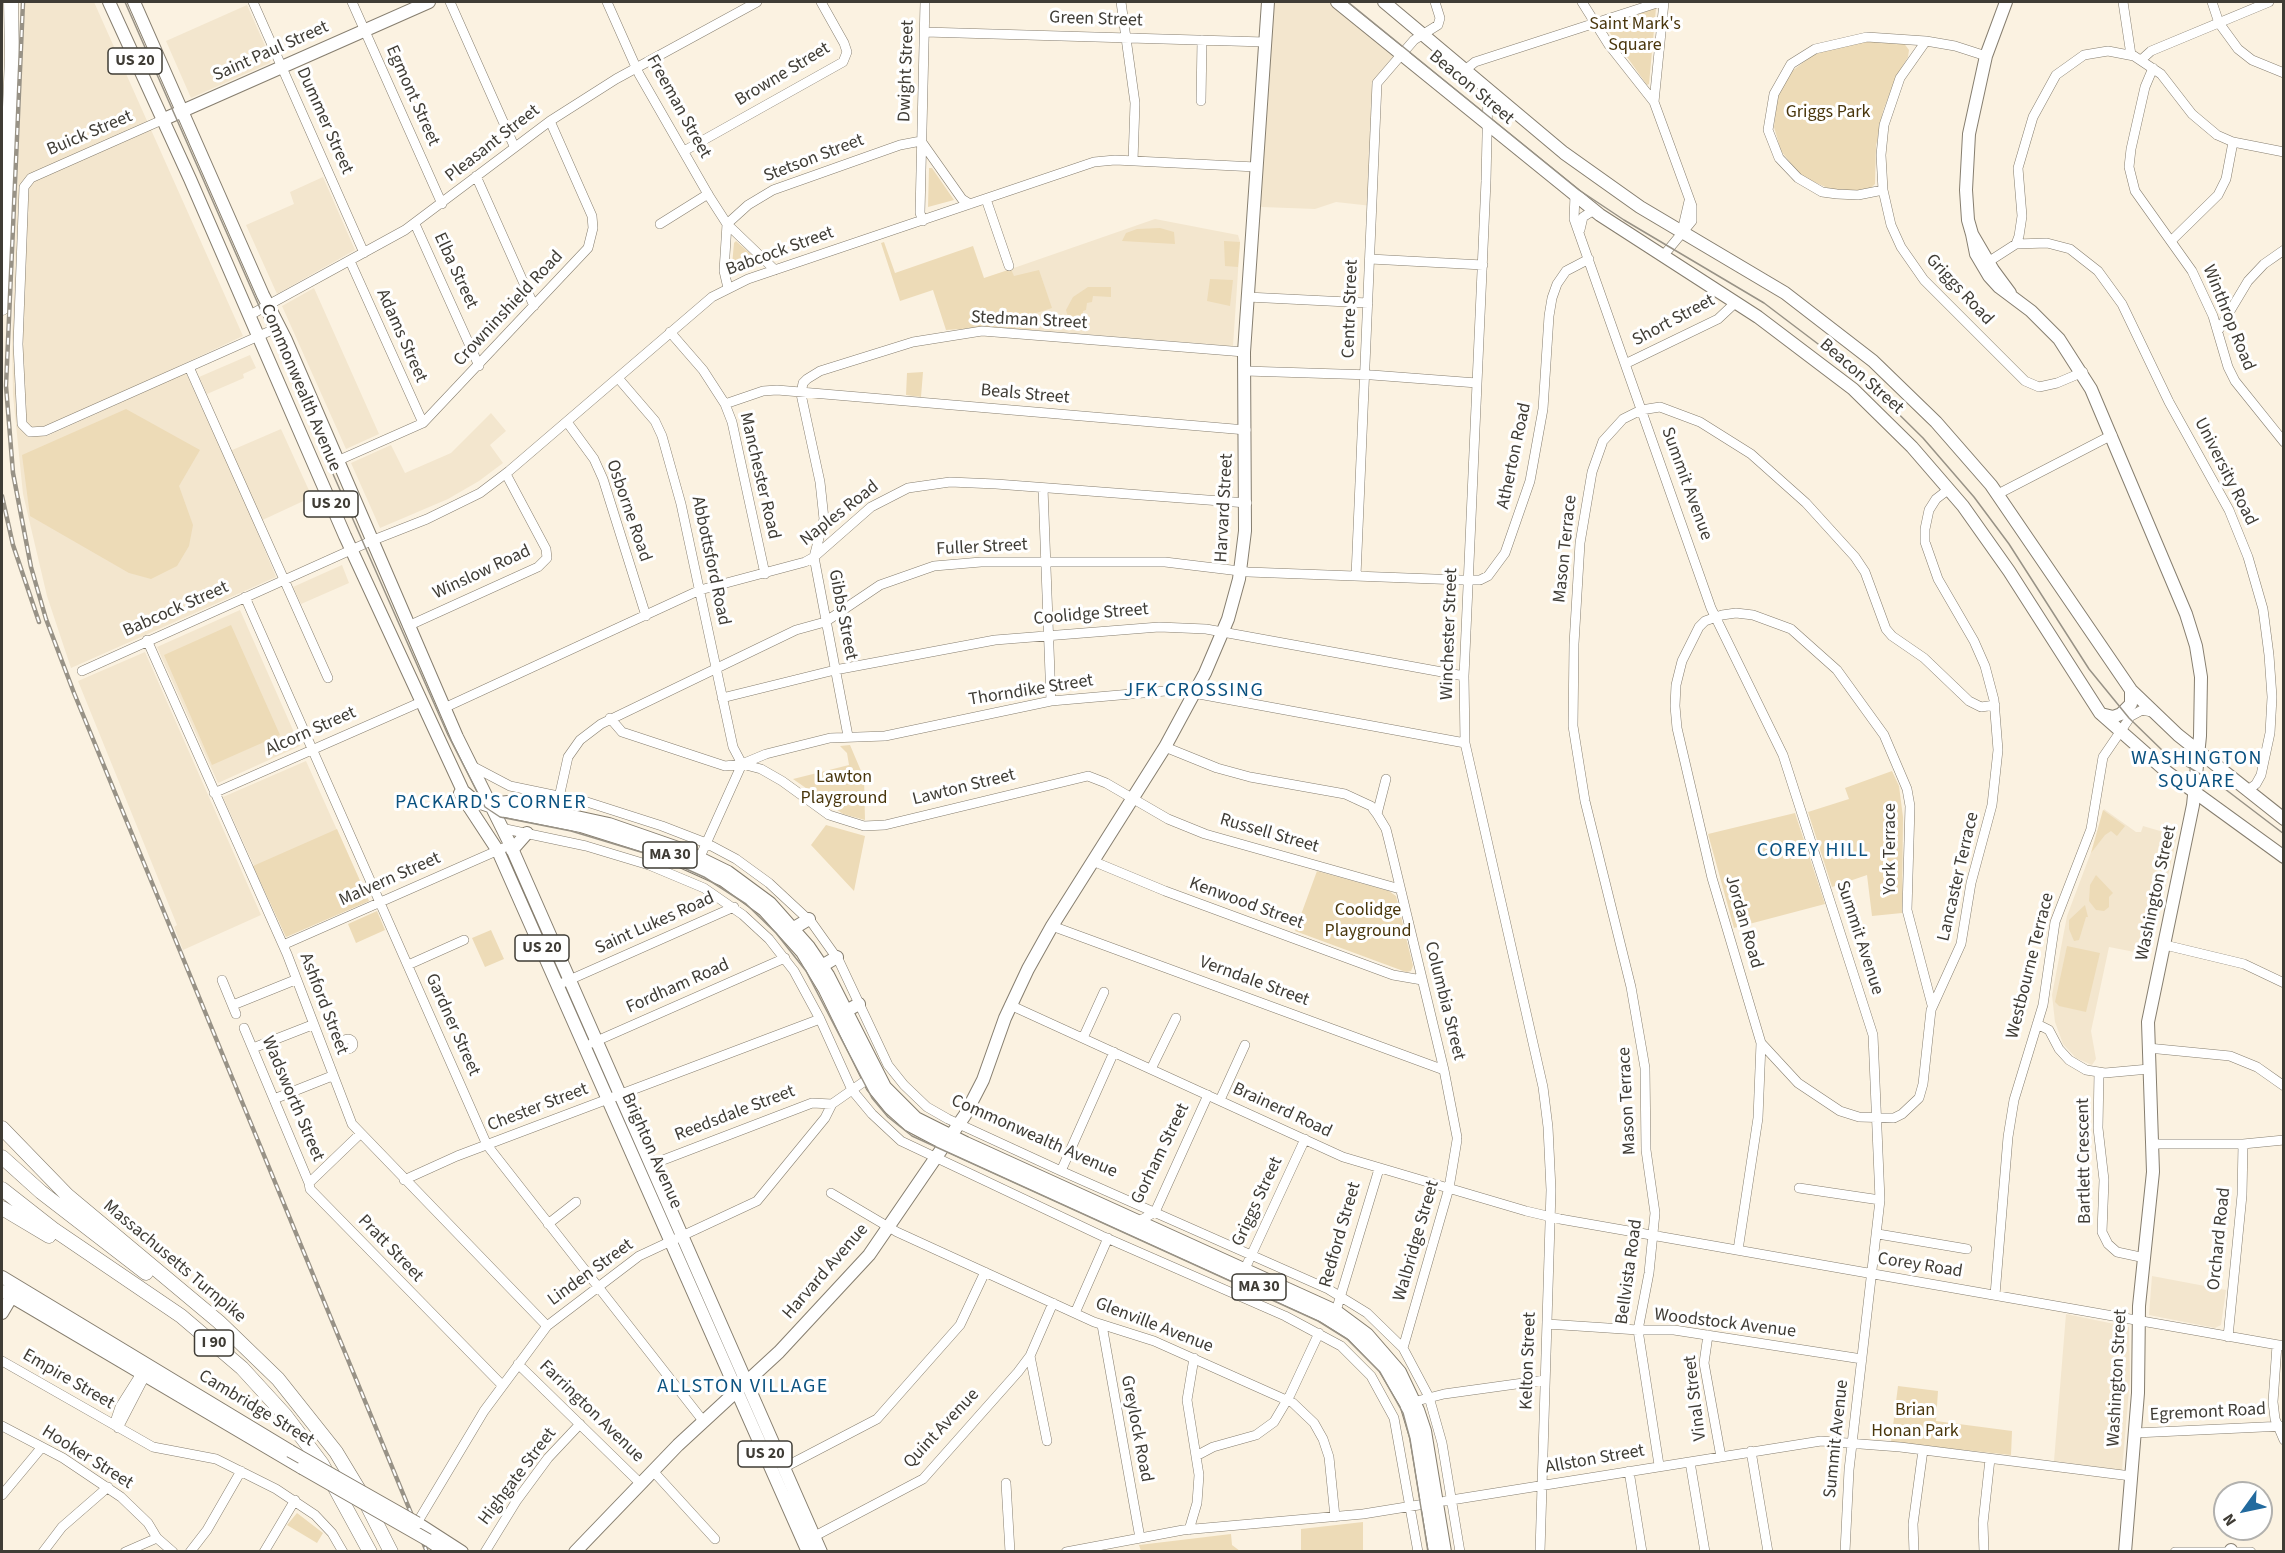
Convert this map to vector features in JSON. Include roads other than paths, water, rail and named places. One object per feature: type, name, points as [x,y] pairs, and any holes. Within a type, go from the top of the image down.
[{"type":"highway","points":[[2,308],[12,57],[11,2]]},
{"type":"highway","name":"Massachusetts Turnpike","points":[[2,1128],[67,1195],[219,1322],[278,1379],[336,1452],[363,1495],[391,1551]]},
{"type":"highway","points":[[2,1156],[41,1192],[207,1320],[278,1379]]},
{"type":"highway","name":"Massachusetts Turnpike","points":[[2,1189],[48,1225],[174,1311],[233,1360],[285,1415],[328,1474],[370,1551]]},
{"type":"highway","points":[[2,1208],[144,1297],[174,1311]]},
{"type":"main road","name":"Commonwealth Avenue","points":[[109,2],[250,315],[351,550],[466,795],[507,812],[606,833],[654,849],[712,873],[768,915],[818,968],[872,1076]]},
{"type":"main road","name":"Commonwealth Avenue","points":[[134,2],[279,327],[444,708],[489,805]]},
{"type":"main road","name":"Saint Paul Street","points":[[162,120],[429,2]]},
{"type":"main road","name":"Harvard Street","points":[[1032,963],[1052,926],[1095,862],[1196,692],[1224,632],[1240,571],[1247,503],[1244,352],[1268,2]]},
{"type":"main road","name":"Beacon Street","points":[[1337,2],[1402,52],[1486,125],[1594,210],[1790,339],[1853,389],[1906,441],[1949,489],[1994,548],[2100,713],[2118,731],[2194,792],[2283,857]]},
{"type":"main road","name":"Beacon Street","points":[[1384,2],[1544,138],[1606,184],[1771,284],[1854,345],[1930,415],[1998,494],[2031,540],[2109,663],[2131,690],[2152,712],[2283,819]]},
{"type":"main road","name":"Washington Street","points":[[2006,2],[1986,56],[1969,134],[1966,190],[1968,220],[1975,250],[1982,266],[1996,284],[2010,293],[2047,326],[2083,372],[2112,435],[2186,614],[2196,646],[2202,688],[2198,751],[2187,844],[2150,1013],[2148,1048],[2153,1184],[2139,1322],[2135,1433],[2125,1551]]},
{"type":"main road","name":"Washington Street","points":[[1972,234],[2010,293]]},
{"type":"main road","points":[[2100,713],[2109,717],[2121,714],[2131,704],[2131,690]]},
{"type":"main road","name":"Brighton Avenue","points":[[452,769],[466,804],[504,847]]},
{"type":"main road","name":"Commonwealth Avenue","points":[[489,805],[508,802],[556,811],[633,831],[700,857],[750,887],[794,928],[846,1011],[883,1101],[902,1120],[1243,1275],[1336,1311],[1367,1334],[1390,1358],[1425,1431],[1435,1551]]},
{"type":"main road","points":[[489,805],[504,847],[527,833]]},
{"type":"main road","name":"Brighton Avenue","points":[[489,805],[501,828],[504,847],[677,1239],[748,1382],[821,1551]]},
{"type":"main road","points":[[794,928],[809,919]]},
{"type":"main road","points":[[818,968],[837,957]]},
{"type":"main road","name":"Harvard Avenue","points":[[575,1551],[653,1471],[738,1392],[856,1271],[958,1124],[983,1080],[1010,1005],[1032,963]]},
{"type":"main road","points":[[846,1011],[859,1004]]},
{"type":"main road","name":"Brighton Avenue","points":[[614,1097],[650,1165],[738,1392],[808,1551]]},
{"type":"main road","name":"Commonwealth Avenue","points":[[947,1140],[1139,1221],[1323,1316],[1353,1335],[1384,1367],[1410,1402]]},
{"type":"main road","name":"Cambridge Street","points":[[2,1277],[10,1292],[446,1551]]},
{"type":"main road","points":[[2,1313],[10,1292]]},
{"type":"main road","name":"Cambridge Street","points":[[145,1372],[419,1522],[462,1551]]},
{"type":"main road","name":"Commonwealth Avenue","points":[[1432,1503],[1444,1551]]},
{"type":"street","name":"Dummer Street","points":[[253,2],[364,254]]},
{"type":"street","name":"Egmont Street","points":[[352,2],[442,204]]},
{"type":"street","points":[[450,2],[514,146]]},
{"type":"street","name":"Freeman Street","points":[[607,2],[636,68],[708,194],[727,224],[775,270]]},
{"type":"street","name":"Pleasant Street","points":[[250,315],[415,224],[550,120],[636,68],[757,2]]},
{"type":"street","name":"Browne Street","points":[[684,152],[843,62],[847,52],[844,43],[821,2]]},
{"type":"street","name":"Dwight Street","points":[[923,221],[920,213],[925,2]]},
{"type":"street","points":[[1121,2],[1135,103],[1133,161]]},
{"type":"street","name":"Centre Street","points":[[1356,576],[1377,83],[1402,52],[1435,28],[1440,20],[1435,2]]},
{"type":"street","points":[[1582,2],[1594,23],[1654,102],[1689,198],[1693,218],[1663,256]]},
{"type":"street","points":[[1466,70],[1475,62],[1662,2],[1654,102]]},
{"type":"street","points":[[2123,2],[2131,55]]},
{"type":"street","points":[[2212,2],[2218,23],[2230,41],[2252,60],[2283,72]]},
{"type":"street","points":[[2141,60],[2151,51],[2269,2]]},
{"type":"street","name":"Green Street","points":[[926,32],[1265,42]]},
{"type":"street","points":[[1883,190],[1858,195],[1822,192],[1798,178],[1779,158],[1768,130],[1774,94],[1791,64],[1815,49],[1867,37],[1926,41],[1955,46],[1986,56]]},
{"type":"street","points":[[1201,100],[1202,40]]},
{"type":"street","name":"Griggs Road","points":[[1926,41],[1900,78],[1884,125],[1881,155],[1883,190],[1891,225],[1901,247],[1917,272],[2019,377],[2039,387],[2057,383],[2083,372]]},
{"type":"street","points":[[1988,262],[2016,244],[2022,219],[2018,179],[2019,158],[2026,132],[2049,84],[2065,66],[2089,53],[2108,51],[2131,55],[2141,60],[2153,68],[2199,122],[2233,142],[2283,152]]},
{"type":"street","name":"Winthrop Road","points":[[2153,68],[2145,87],[2129,167],[2135,191],[2195,278],[2218,331],[2228,367],[2235,381],[2283,442]]},
{"type":"street","name":"Winchester Street","points":[[1488,90],[1483,265],[1464,676],[1465,743],[1543,1087],[1550,1171]]},
{"type":"street","name":"Buick Street","points":[[162,120],[31,178],[23,194],[18,344],[21,418],[30,432],[45,431],[189,367]]},
{"type":"street","name":"Crowninshield Road","points":[[337,461],[423,423],[588,248],[593,228],[592,216],[550,120]]},
{"type":"street","name":"Dwight Street","points":[[921,141],[962,199],[970,204]]},
{"type":"street","name":"Stetson Street","points":[[727,224],[748,205],[774,190],[900,145],[921,141]]},
{"type":"street","points":[[2171,241],[2218,195],[2226,179],[2233,142]]},
{"type":"street","name":"Babcock Street","points":[[82,671],[371,541],[463,503],[506,474],[670,332],[712,297],[728,288],[1094,162],[1133,161],[1256,167]]},
{"type":"street","points":[[476,176],[534,306]]},
{"type":"street","points":[[660,224],[708,194]]},
{"type":"street","name":"Summit Avenue","points":[[1575,195],[1574,215],[1641,410],[1716,617],[1783,755],[1870,1022],[1875,1057],[1881,1200],[1852,1443],[1845,1551]]},
{"type":"street","points":[[986,199],[1009,266]]},
{"type":"street","points":[[1580,232],[1581,219],[1594,210]]},
{"type":"street","name":"Elba Street","points":[[415,224],[479,366]]},
{"type":"street","points":[[727,224],[724,271],[728,288]]},
{"type":"street","name":"University Road","points":[[2016,244],[2047,243],[2061,247],[2083,258],[2098,271],[2122,304],[2169,402],[2229,510],[2263,609],[2270,666],[2272,697],[2268,742],[2259,780],[2248,790]]},
{"type":"street","points":[[2218,331],[2248,281],[2264,264],[2283,250]]},
{"type":"street","points":[[1370,259],[1483,265]]},
{"type":"street","name":"Atherton Road","points":[[1468,580],[1480,580],[1493,573],[1515,528],[1530,481],[1543,410],[1550,306],[1561,277],[1572,267],[1589,259]]},
{"type":"street","name":"Adams Street","points":[[350,261],[423,423]]},
{"type":"street","points":[[1247,297],[1368,303]]},
{"type":"street","name":"Short Street","points":[[1625,364],[1718,319],[1736,303]]},
{"type":"street","points":[[279,327],[189,367],[328,678]]},
{"type":"street","name":"Stedman Street","points":[[801,394],[803,383],[820,371],[913,342],[982,331],[1244,352]]},
{"type":"street","name":"Manchester Road","points":[[670,332],[703,370],[725,404],[732,422],[765,574]]},
{"type":"street","points":[[1245,371],[1365,374],[1477,383]]},
{"type":"street","name":"Abbottsford Road","points":[[618,378],[655,421],[662,435],[681,504],[733,747],[742,764]]},
{"type":"street","points":[[725,404],[763,391],[777,390],[801,394]]},
{"type":"street","name":"Beals Street","points":[[801,394],[1246,430]]},
{"type":"street","name":"Gibbs Street","points":[[801,394],[820,482],[824,519],[814,557],[848,736]]},
{"type":"street","points":[[1641,410],[1660,407],[1671,409],[1700,422],[1751,454],[1806,503],[1855,557],[1865,572],[1886,629],[1892,636],[1924,658],[1969,701],[1981,707],[1995,705]]},
{"type":"street","name":"Mason Terrace","points":[[1641,410],[1623,419],[1603,441],[1592,472],[1580,543],[1572,685],[1574,726],[1586,801],[1642,1040],[1646,1068],[1646,1150],[1651,1190]]},
{"type":"street","name":"Osborne Road","points":[[567,422],[594,459],[603,479],[646,616]]},
{"type":"street","points":[[1998,494],[2112,435]]},
{"type":"street","name":"Winslow Road","points":[[408,626],[544,564],[549,554],[506,474]]},
{"type":"street","name":"Naples Road","points":[[444,708],[700,590],[765,574],[814,557],[871,507],[908,488],[950,482],[1247,503]]},
{"type":"street","points":[[1043,488],[1051,701]]},
{"type":"street","name":"Lancaster Terrace","points":[[1761,1043],[1798,1083],[1820,1100],[1859,1117],[1878,1118],[1902,1114],[1919,1098],[1923,1084],[1932,1005],[1958,952],[1971,883],[1992,805],[1998,750],[1995,705],[1982,658],[1938,579],[1925,542],[1924,529],[1929,510],[1936,499],[1949,489]]},
{"type":"street","name":"Fuller Street","points":[[556,811],[565,762],[571,751],[585,735],[610,718],[796,630],[825,622],[880,585],[925,568],[960,563],[1165,562],[1240,571],[1468,580]]},
{"type":"street","name":"Gardner Street","points":[[245,597],[487,1145],[704,1422]]},
{"type":"street","name":"York Terrace","points":[[1716,617],[1736,613],[1753,615],[1791,629],[1837,670],[1884,735],[1899,769],[1910,806],[1907,910],[1932,1005]]},
{"type":"street","name":"Jordan Road","points":[[1716,617],[1699,627],[1683,661],[1676,685],[1676,717],[1712,878],[1761,1043],[1758,1118],[1738,1251]]},
{"type":"street","name":"Coolidge Street","points":[[722,698],[835,670],[995,640],[1159,627],[1224,632],[1464,676]]},
{"type":"street","name":"Ashford Street","points":[[147,640],[283,945],[352,1124],[547,1326]]},
{"type":"street","name":"Thorndike Street","points":[[742,764],[766,754],[848,736],[885,736],[1051,701],[1158,690],[1196,692],[1465,743]]},
{"type":"street","name":"Alcorn Street","points":[[214,793],[421,702]]},
{"type":"street","name":"Westbourne Terrace","points":[[1995,1295],[2008,1137],[2021,1072],[2043,1005],[2055,922],[2091,829],[2102,760],[2118,731],[2134,713],[2145,710],[2152,712]]},
{"type":"street","points":[[610,718],[622,732],[716,764],[742,764],[700,857]]},
{"type":"street","points":[[1165,747],[1216,768],[1345,794],[1371,806],[1377,814]]},
{"type":"street","name":"Lawton Street","points":[[742,764],[755,766],[782,781],[829,815],[864,826],[885,825],[1088,776],[1106,783],[1132,801]]},
{"type":"street","name":"Commonwealth Avenue","points":[[470,765],[510,786],[629,814],[706,843],[759,875],[809,919],[837,957],[888,1065],[904,1085],[927,1107],[958,1124],[1341,1296],[1367,1313],[1403,1348],[1429,1397],[1440,1432],[1460,1551]]},
{"type":"street","points":[[1377,814],[1386,779]]},
{"type":"street","name":"Russell Street","points":[[1132,801],[1206,834],[1400,889]]},
{"type":"street","name":"Columbia Street","points":[[1377,814],[1386,829],[1444,1070],[1457,1139]]},
{"type":"street","points":[[501,828],[586,846],[649,865],[704,888],[734,907],[761,931],[784,958],[800,979],[852,1090],[887,1130],[901,1142],[1319,1333],[1356,1359],[1371,1376],[1387,1402],[1399,1436],[1418,1551]]},
{"type":"street","name":"Malvern Street","points":[[283,945],[504,847]]},
{"type":"street","name":"Kenwood Street","points":[[1095,862],[1165,891],[1394,975],[1422,980]]},
{"type":"street","name":"Saint Lukes Road","points":[[563,982],[734,907]]},
{"type":"street","name":"Verndale Street","points":[[1052,926],[1444,1070]]},
{"type":"street","points":[[408,965],[464,940]]},
{"type":"street","points":[[2164,945],[2244,964],[2283,983]]},
{"type":"street","name":"Fordham Road","points":[[591,1044],[784,958]]},
{"type":"street","points":[[222,980],[235,1010],[295,980]]},
{"type":"street","points":[[1083,1038],[1104,992]]},
{"type":"street","name":"Brainerd Road","points":[[1010,1005],[1305,1139],[1378,1169],[1550,1218]]},
{"type":"street","points":[[1151,1069],[1176,1018]]},
{"type":"street","name":"Chester Street","points":[[404,1180],[413,1173],[820,1019]]},
{"type":"street","points":[[2037,1024],[2049,1030],[2059,1049],[2071,1062],[2099,1072],[2149,1069]]},
{"type":"street","points":[[253,1048],[312,1025]]},
{"type":"street","name":"Wadsworth Street","points":[[244,1028],[309,1183]]},
{"type":"street","points":[[1220,1100],[1245,1045]]},
{"type":"street","points":[[324,1054],[344,1046]]},
{"type":"street","points":[[2148,1048],[2230,1056],[2257,1067],[2283,1086]]},
{"type":"street","points":[[1061,1171],[1114,1052]]},
{"type":"street","points":[[832,1104],[888,1065]]},
{"type":"street","name":"Bartlett Crescent","points":[[2099,1072],[2098,1128],[2104,1180],[2102,1232],[2108,1244],[2117,1252],[2145,1258]]},
{"type":"street","points":[[274,1099],[332,1076]]},
{"type":"street","name":"Gorham Street","points":[[1139,1221],[1155,1212],[1208,1095]]},
{"type":"street","name":"Reedsdale Street","points":[[650,1165],[812,1103],[818,1101],[832,1104]]},
{"type":"street","name":"Linden Street","points":[[419,1522],[502,1385],[547,1326],[632,1260],[757,1201],[825,1118],[832,1104]]},
{"type":"street","points":[[309,1183],[360,1134]]},
{"type":"street","name":"Griggs Street","points":[[1243,1275],[1305,1139]]},
{"type":"street","name":"Walbridge Street","points":[[1403,1348],[1449,1188],[1457,1139]]},
{"type":"street","points":[[2152,1144],[2244,1144],[2283,1140]]},
{"type":"street","name":"Orchard Road","points":[[2228,1337],[2242,1195],[2244,1144]]},
{"type":"street","name":"Redford Street","points":[[1336,1311],[1378,1169]]},
{"type":"street","name":"Kelton Street","points":[[1540,1551],[1550,1171]]},
{"type":"street","name":"Pratt Street","points":[[309,1183],[310,1190],[502,1385]]},
{"type":"street","points":[[1799,1188],[1881,1200]]},
{"type":"street","name":"Bellvista Road","points":[[1651,1190],[1654,1235],[1638,1330],[1659,1465]]},
{"type":"street","name":"Glenville Avenue","points":[[831,1193],[888,1228],[1075,1313],[1102,1325],[1154,1341],[1288,1400],[1306,1414],[1323,1439],[1329,1457],[1335,1517]]},
{"type":"street","points":[[548,1224],[576,1202]]},
{"type":"street","name":"Corey Road","points":[[1550,1218],[2280,1346]]},
{"type":"street","points":[[1878,1234],[1967,1249]]},
{"type":"street","points":[[1075,1313],[1108,1238]]},
{"type":"street","points":[[785,1467],[877,1419],[960,1325],[985,1272]]},
{"type":"street","name":"Quint Avenue","points":[[815,1536],[923,1479],[1030,1356],[1053,1303]]},
{"type":"street","name":"Woodstock Avenue","points":[[1547,1324],[1674,1330],[1863,1359]]},
{"type":"street","name":"Greylock Road","points":[[1102,1325],[1140,1538]]},
{"type":"street","points":[[1196,1456],[1213,1447],[1256,1435],[1274,1422],[1288,1400],[1319,1333]]},
{"type":"street","name":"Vinal Street","points":[[1708,1335],[1704,1363],[1721,1457]]},
{"type":"street","points":[[2280,1346],[2273,1402],[2283,1440]]},
{"type":"street","points":[[1030,1356],[1047,1441]]},
{"type":"street","points":[[1190,1530],[1197,1503],[1199,1475],[1187,1400],[1194,1358]]},
{"type":"street","name":"Empire Street","points":[[2,1361],[157,1449],[213,1458],[295,1500],[326,1525],[343,1551]]},
{"type":"street","name":"Farrington Avenue","points":[[518,1364],[641,1484]]},
{"type":"street","points":[[118,1428],[119,1409],[145,1372]]},
{"type":"street","points":[[1410,1402],[1429,1397],[1545,1380]]},
{"type":"street","name":"Highgate Street","points":[[485,1551],[548,1458],[580,1424]]},
{"type":"street","name":"Hooker Street","points":[[2,1426],[108,1487],[136,1510],[157,1538],[173,1551]]},
{"type":"street","name":"Egremont Road","points":[[2135,1433],[2280,1426]]},
{"type":"street","name":"Allston Street","points":[[1066,1551],[1190,1530],[1335,1517],[1432,1503],[1804,1442],[1852,1443],[1923,1450],[2131,1476]]},
{"type":"street","points":[[2,1495],[42,1447]]},
{"type":"street","points":[[1914,1551],[1913,1524],[1923,1450]]},
{"type":"street","points":[[1751,1452],[1768,1551]]},
{"type":"street","points":[[1984,1551],[1983,1522],[1990,1459]]},
{"type":"street","points":[[1690,1462],[1705,1551]]},
{"type":"street","points":[[190,1551],[207,1530],[241,1471]]},
{"type":"street","points":[[653,1471],[715,1539]]},
{"type":"street","points":[[1629,1471],[1642,1551]]},
{"type":"street","points":[[1006,1484],[1010,1551]]},
{"type":"street","points":[[43,1551],[62,1527],[108,1487]]},
{"type":"street","points":[[264,1551],[295,1500]]},
{"type":"street","points":[[125,1551],[157,1538]]},
{"type":"street","points":[[2175,1551],[2251,1551]]},
{"type":"tram line","points":[[125,2],[448,735],[485,807],[500,817],[571,831],[664,859],[704,877],[746,904],[776,933],[806,971],[872,1098],[888,1117],[912,1136],[1318,1321],[1347,1339],[1380,1372],[1403,1413],[1410,1439],[1428,1552]]},
{"type":"tram line","points":[[1348,2],[1579,190],[1624,220],[1764,303],[1859,375],[1923,438],[1974,497],[2009,544],[2089,669],[2129,718],[2165,753],[2225,789],[2284,834]]},
{"type":"railway","points":[[23,2],[6,386],[13,473],[31,567],[46,619],[74,693],[427,1552]]},
{"type":"railway","points":[[2,496],[13,545],[39,622]]},
{"type":"district","name":"JFK CROSSING","points":[[1194,692]]},
{"type":"district","name":"WASHINGTON SQUARE","points":[[2197,772]]},
{"type":"district","name":"PACKARD'S CORNER","points":[[491,804]]},
{"type":"district","name":"COREY HILL","points":[[1813,852]]},
{"type":"district","name":"ALLSTON VILLAGE","points":[[743,1388]]},
{"type":"park label","name":"Saint Mark's Square","points":[[1635,36]]},
{"type":"park label","name":"Griggs Park","points":[[1828,113]]},
{"type":"park label","name":"Lawton Playground","points":[[844,788]]},
{"type":"park label","name":"Coolidge Playground","points":[[1368,921]]},
{"type":"park label","name":"Brian Honan Park","points":[[1915,1421]]}]
